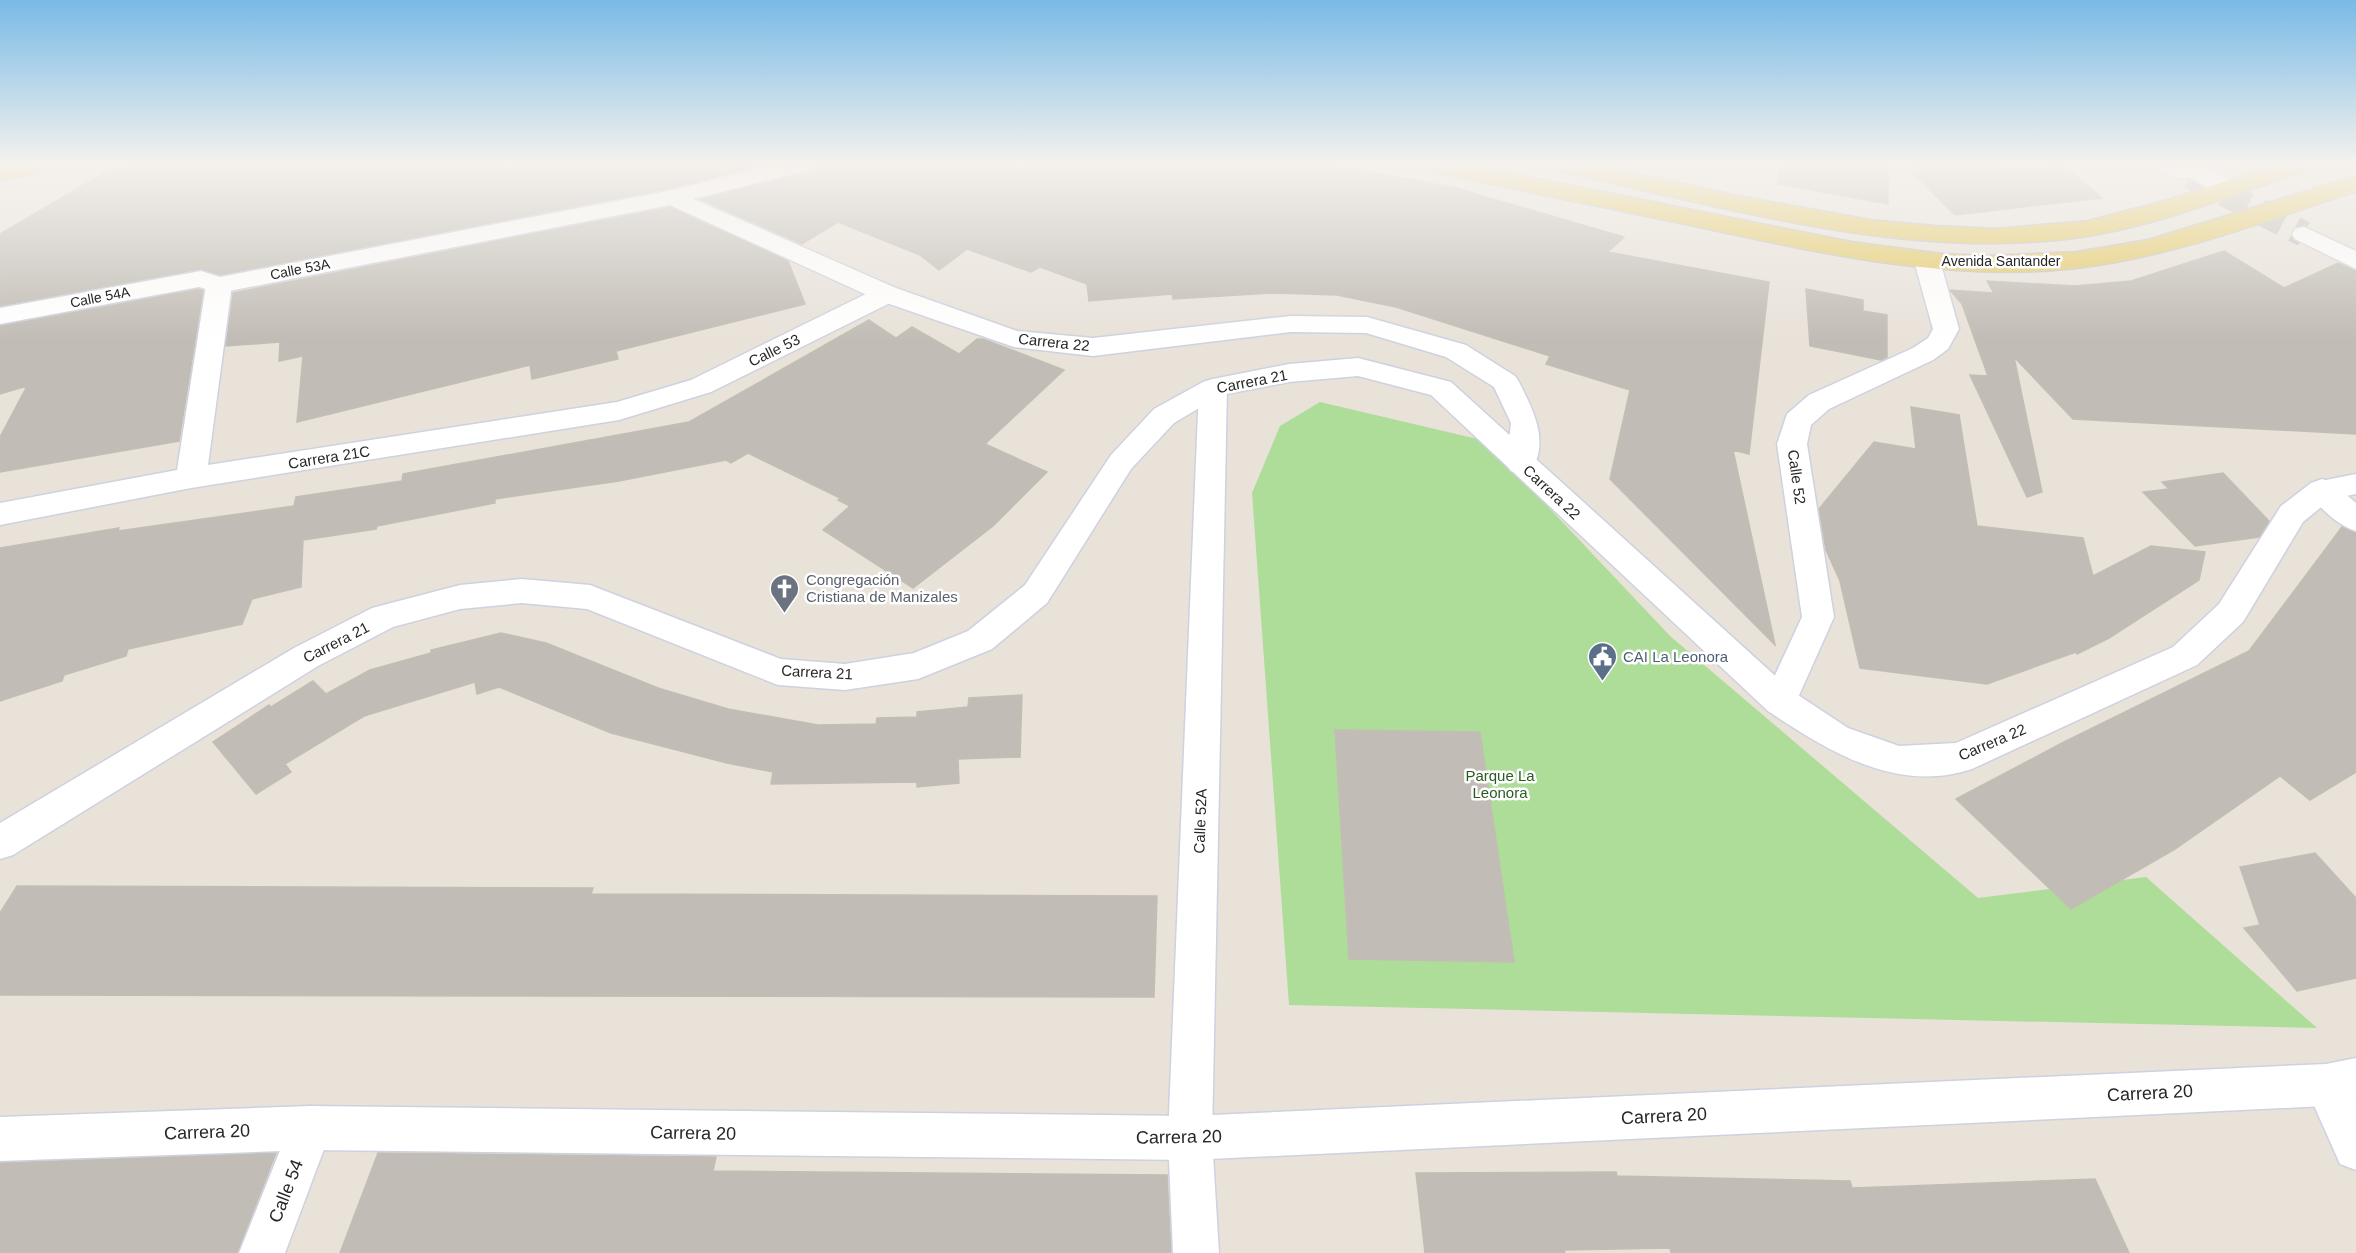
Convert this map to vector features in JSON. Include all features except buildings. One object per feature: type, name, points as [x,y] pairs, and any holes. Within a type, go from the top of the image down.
[{"type":"main road","name":"Avenida Santander","points":[[1710,222],[1833,248],[1927,261],[1994,263],[2074,261],[2137,251],[2189,238],[2236,222]]},
{"type":"main road","name":"Avenida Santander","points":[[1850,222],[1920,232],[1996,236],[2058,232],[2106,222]]},
{"type":"street","name":"Calle 53A","points":[[210,282],[535,222]]},
{"type":"street","name":"Carrera 22","points":[[730,222],[887,294],[1014,339],[1093,347],[1291,324],[1367,325],[1456,351],[1505,382],[1525,423],[1521,464],[1780,701],[1836,738],[1898,761],[1959,758],[2185,656],[2231,613],[2292,514],[2322,490],[2356,484]]},
{"type":"street","points":[[2304,234],[2356,261]]},
{"type":"street","name":"Calle 52","points":[[1780,701],[1818,617],[1792,444],[1797,421],[1819,402],[1923,354],[1938,343],[1946,329],[1927,261]]},
{"type":"street","name":"Calle 54A","points":[[0,316],[210,282]]},
{"type":"street","points":[[191,478],[210,282]]},
{"type":"street","name":"Calle 53","points":[[659,400],[701,386],[887,294]]},
{"type":"street","name":"Carrera 21","points":[[0,843],[306,657],[384,617],[460,597],[522,591],[590,597],[778,672],[845,677],[918,666],[980,640],[1036,594],[1121,462],[1164,416],[1213,388],[1288,374],[1358,367],[1441,388],[1521,464]]},
{"type":"street","name":"Calle 52A","points":[[1196,1253],[1190,1138],[1213,388]]},
{"type":"street","name":"Carrera 21C","points":[[0,514],[191,478],[608,412],[659,400]]},
{"type":"street","points":[[2322,490],[2356,520]]},
{"type":"street","points":[[2341,1082],[2356,1148]]},
{"type":"street","name":"Carrera 20","points":[[0,1139],[310,1128],[1190,1138],[2341,1082]]},
{"type":"street","name":"Calle 54","points":[[262,1253],[310,1128]]},
{"type":"green space","name":"Parque La Leonora","points":[[1320,402],[1486,441],[1670,636],[1978,898],[2146,877],[2317,1028],[1289,1005],[1252,493],[1280,426]]},
{"type":"tunnel","points":[[2281,222],[2304,234]]},
{"type":"place","name":"Congregación Cristiana de Manizales","points":[[785,614]]},
{"type":"place","name":"CAI La Leonora","points":[[1602,682]]}]
